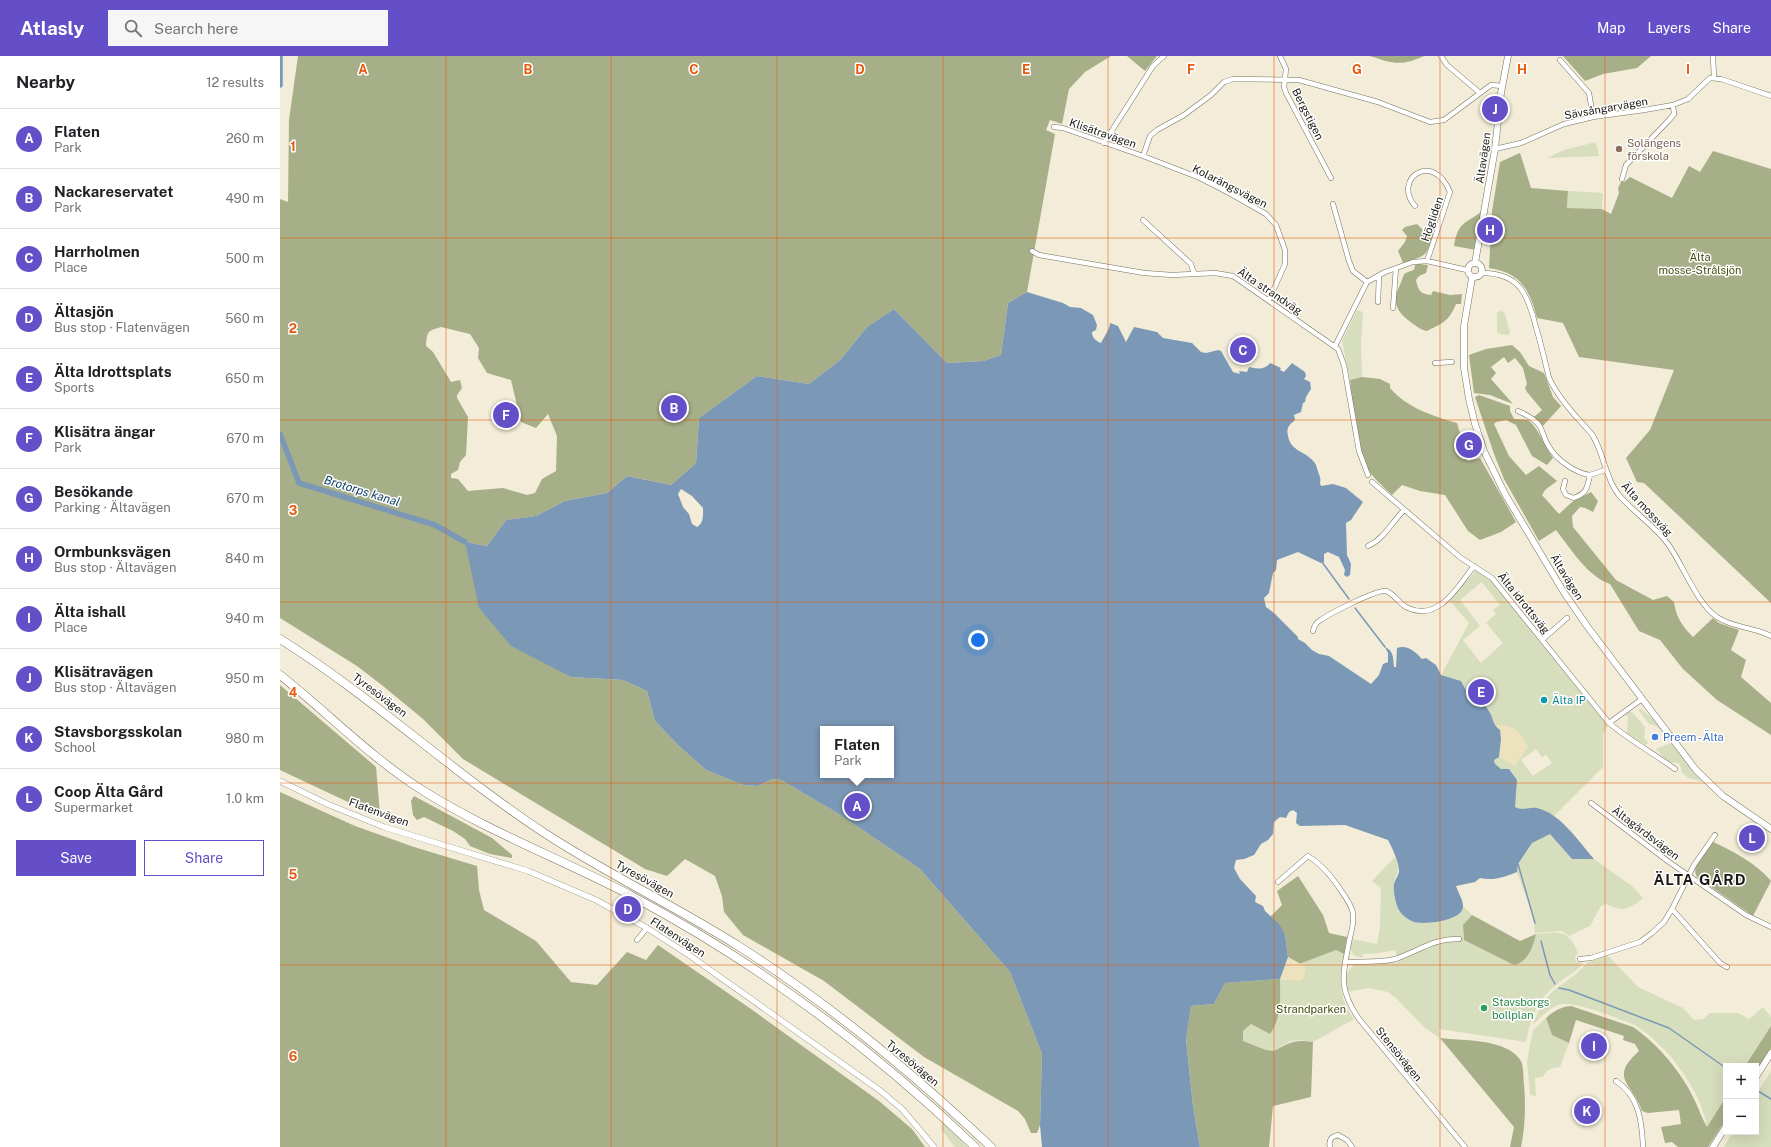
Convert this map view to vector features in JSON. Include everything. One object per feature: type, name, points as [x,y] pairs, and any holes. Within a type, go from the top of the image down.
[{"type":"highway","name":"Tyresövägen","points":[[280,639],[346,683],[468,778],[537,827],[575,852],[710,928],[812,997],[850,1025],[915,1078],[991,1147]]},
{"type":"highway","name":"Tyresövägen","points":[[280,675],[379,760],[423,790],[467,816],[631,896],[694,932],[763,976],[828,1021],[872,1056],[925,1101],[975,1147]]},
{"type":"main road","name":"Ältavägen","points":[[1475,263],[1496,149],[1508,56]]},
{"type":"main road","points":[[1475,263],[1480,265],[1482,273],[1480,276],[1472,278],[1468,274],[1467,270],[1470,264],[1475,263]]},
{"type":"main road","name":"Ältavägen","points":[[1472,278],[1464,326],[1464,368],[1469,399],[1484,451],[1505,494],[1563,591],[1587,626],[1696,770],[1723,796],[1744,812],[1771,829]]},
{"type":"main road","points":[[1759,1072],[1771,1053]]},
{"type":"main road","points":[[1713,1147],[1723,1131]]},
{"type":"street","points":[[1104,143],[1153,66],[1164,56]]},
{"type":"street","name":"Bergstigen","points":[[1280,56],[1286,69],[1284,87],[1286,93],[1331,178]]},
{"type":"street","points":[[1441,56],[1447,65],[1480,93]]},
{"type":"street","points":[[1713,56],[1714,78],[1771,96]]},
{"type":"street","points":[[1560,60],[1588,93],[1593,117]]},
{"type":"street","name":"Sävsångarvägen","points":[[1496,149],[1521,143],[1564,124],[1593,117],[1673,105],[1688,99],[1710,78],[1714,78]]},
{"type":"street","name":"Klisätravägen","points":[[1054,127],[1063,128],[1143,156],[1150,136],[1156,130],[1184,115],[1211,95],[1224,82],[1232,79],[1299,80],[1378,102],[1430,122],[1444,120],[1491,86],[1503,86]]},
{"type":"street","points":[[1622,179],[1626,165],[1674,114],[1673,105]]},
{"type":"street","name":"Kolarängsvägen","points":[[1143,156],[1213,185],[1266,214],[1276,225],[1285,250],[1285,264],[1269,300]]},
{"type":"street","name":"Högliden","points":[[1415,206],[1408,195],[1409,182],[1417,173],[1424,170],[1432,171],[1446,183],[1450,192],[1427,261]]},
{"type":"street","points":[[1334,204],[1349,262],[1353,271],[1367,282]]},
{"type":"street","points":[[1143,220],[1191,264],[1194,274]]},
{"type":"street","name":"Älta strandväg","points":[[1032,251],[1039,255],[1144,273],[1215,273],[1233,276],[1335,346],[1342,357],[1353,411],[1357,444],[1368,475]]},
{"type":"street","points":[[1335,346],[1367,282],[1396,268],[1413,262],[1427,261],[1467,270]]},
{"type":"street","points":[[1393,308],[1396,268]]},
{"type":"street","name":"Älta mossväg","points":[[1482,273],[1503,276],[1522,288],[1530,306],[1549,378],[1561,400],[1593,436],[1605,470],[1619,495],[1655,528],[1668,544],[1708,609],[1717,617],[1735,625],[1754,629],[1771,636]]},
{"type":"street","points":[[1378,302],[1379,276]]},
{"type":"street","points":[[1435,363],[1452,362]]},
{"type":"street","points":[[1518,411],[1531,417],[1539,425],[1548,446],[1554,455],[1576,470],[1590,475],[1605,470]]},
{"type":"street","points":[[1565,481],[1563,489],[1566,495],[1574,498],[1583,494],[1588,487],[1590,475]]},
{"type":"street","name":"Älta idrottsväg","points":[[1372,482],[1461,558],[1492,578],[1609,723],[1621,733],[1675,769]]},
{"type":"street","points":[[1368,546],[1383,535],[1404,510]]},
{"type":"street","points":[[1312,631],[1318,622],[1370,594],[1382,591],[1389,592],[1408,608],[1423,611],[1436,608],[1444,604],[1474,566]]},
{"type":"street","points":[[1542,640],[1567,618]]},
{"type":"street","points":[[1609,723],[1642,699]]},
{"type":"street","name":"Flatenvägen","points":[[280,782],[327,804],[384,827],[541,876],[596,900],[647,928],[724,980],[882,1092],[907,1114],[934,1147]]},
{"type":"street","name":"Ältagårdsvägen","points":[[1591,803],[1669,862],[1746,915],[1771,927]]},
{"type":"street","points":[[1580,959],[1591,958],[1640,942],[1664,922],[1694,865],[1715,835]]},
{"type":"street","name":"Stensövägen","points":[[1278,882],[1308,856],[1321,864],[1331,875],[1349,903],[1353,913],[1343,982],[1349,1004],[1359,1019],[1465,1147]]},
{"type":"street","points":[[1672,909],[1720,963],[1727,967]]},
{"type":"street","points":[[637,940],[647,928]]},
{"type":"street","points":[[1345,962],[1393,959],[1433,942],[1447,939],[1458,939]]},
{"type":"street","points":[[1616,1081],[1624,1086],[1638,1107],[1643,1147]]},
{"type":"street","points":[[1330,1147],[1330,1139],[1338,1135],[1347,1140],[1352,1147]]},
{"type":"green space","points":[[298,56],[1111,56],[1085,72],[1069,89],[1062,124],[1050,120],[1046,130],[1055,134],[1027,292],[1008,303],[1001,355],[983,361],[947,363],[894,309],[867,327],[840,360],[809,384],[757,376],[699,418],[696,463],[671,485],[627,476],[607,493],[565,501],[536,516],[506,520],[487,546],[465,542],[571,677],[623,680],[647,691],[655,721],[679,746],[706,770],[743,785],[758,786],[772,779],[781,780],[839,814],[920,869],[1010,972],[1042,1054],[1040,1125],[1037,1133],[1031,1133],[1025,1119],[1018,1111],[924,1057],[824,981],[743,935],[724,912],[722,896],[715,876],[685,859],[667,876],[645,869],[463,759],[423,719],[383,686],[357,666],[280,618],[280,199],[288,202],[289,120]],"holes":[[[441,327],[470,334],[479,348],[478,358],[487,373],[511,380],[521,422],[536,428],[548,414],[557,436],[556,471],[542,479],[535,493],[527,495],[503,488],[468,491],[458,479],[451,478],[451,474],[458,470],[460,462],[466,455],[468,417],[457,398],[457,395],[462,388],[460,380],[451,382],[433,352],[426,346],[427,335],[430,331]]]},
{"type":"green space","points":[[1127,56],[1157,56],[1145,71]]},
{"type":"green space","points":[[1370,56],[1424,56],[1403,63],[1397,63]]},
{"type":"green space","points":[[1563,56],[1651,56],[1637,68],[1603,74],[1585,81]]},
{"type":"green space","points":[[1596,142],[1599,156],[1547,158],[1564,150]]},
{"type":"green space","name":"Älta mosse-Strålsjön","points":[[1713,151],[1771,169],[1771,603],[1644,483],[1637,482],[1626,458],[1650,430],[1674,370],[1579,357],[1563,323],[1537,318],[1531,299],[1522,284],[1509,274],[1500,270],[1489,268],[1492,211],[1500,162],[1520,153],[1531,188],[1568,191],[1567,208],[1602,209],[1611,214],[1619,193],[1618,188],[1621,182],[1624,182],[1630,177],[1672,198],[1689,166],[1700,172]]},
{"type":"green space","points":[[1568,191],[1603,193],[1602,209],[1567,208]]},
{"type":"green space","points":[[1482,211],[1476,250],[1454,246],[1460,227]]},
{"type":"green space","points":[[1417,224],[1422,229],[1434,234],[1429,248],[1421,257],[1403,263],[1398,251],[1405,242],[1407,236],[1402,230],[1405,227]]},
{"type":"green space","points":[[1415,265],[1428,265],[1426,273],[1419,276],[1416,280],[1422,293],[1431,295],[1433,291],[1450,295],[1462,294],[1461,304],[1456,304],[1448,318],[1427,331],[1413,324],[1403,316],[1397,307],[1396,302],[1397,291],[1404,275],[1407,272],[1414,270]]},
{"type":"green space","points":[[1357,310],[1363,312],[1361,344],[1362,377],[1350,380],[1342,341]]},
{"type":"green space","points":[[1501,310],[1505,314],[1510,333],[1508,335],[1497,333],[1497,313]]},
{"type":"green space","points":[[1512,345],[1520,352],[1529,366],[1544,373],[1553,397],[1561,406],[1542,427],[1534,417],[1542,410],[1527,392],[1525,388],[1527,384],[1523,368],[1515,358],[1508,363],[1504,357],[1491,367],[1496,373],[1491,379],[1513,404],[1490,395],[1474,393],[1469,355],[1486,349]]},
{"type":"green space","points":[[1362,377],[1380,379],[1390,384],[1390,388],[1397,395],[1412,406],[1457,423],[1468,461],[1480,458],[1516,522],[1501,532],[1480,540],[1468,531],[1445,495],[1420,491],[1402,485],[1392,495],[1381,485],[1372,475],[1362,457],[1356,435],[1350,380]]},
{"type":"green space","points":[[1479,395],[1510,406],[1510,411],[1514,419],[1528,420],[1532,423],[1553,458],[1547,465],[1532,456],[1516,425],[1506,420],[1496,422],[1494,424],[1509,456],[1526,475],[1539,466],[1557,481],[1545,490],[1542,495],[1559,514],[1572,502],[1591,492],[1598,501],[1593,512],[1580,507],[1572,516],[1573,527],[1616,580],[1653,600],[1667,596],[1674,602],[1680,621],[1693,637],[1713,618],[1719,623],[1739,630],[1731,650],[1746,660],[1741,677],[1771,703],[1771,735],[1717,700],[1683,669],[1660,640],[1639,631],[1610,584],[1594,575],[1580,561],[1556,530],[1539,541],[1504,479],[1475,397]]},
{"type":"green space","points":[[1478,568],[1489,575],[1530,625],[1529,627],[1609,723],[1603,735],[1603,767],[1554,816],[1536,808],[1519,809],[1515,807],[1515,796],[1517,789],[1495,764],[1494,725],[1490,711],[1467,692],[1461,681],[1441,675],[1469,623],[1450,601]],"holes":[[[1482,582],[1500,605],[1493,610],[1496,614],[1486,623],[1503,643],[1481,663],[1463,640],[1480,626],[1460,600]],[[1536,749],[1542,757],[1546,755],[1552,763],[1533,776],[1521,760]]]},
{"type":"green space","points":[[280,685],[376,767],[380,814],[365,810],[280,770]]},
{"type":"green space","points":[[1638,709],[1641,709],[1652,718],[1666,736],[1656,726],[1649,724]]},
{"type":"green space","points":[[1632,712],[1645,727],[1644,738],[1648,743],[1646,745],[1627,734],[1628,717],[1626,714]]},
{"type":"green space","points":[[1671,743],[1703,782],[1688,778],[1682,772],[1679,763],[1668,762],[1656,749]]},
{"type":"green space","points":[[280,792],[355,826],[414,847],[477,866],[479,890],[484,910],[536,941],[571,982],[597,985],[627,952],[646,960],[658,945],[751,1009],[879,1101],[912,1129],[925,1147],[280,1147]]},
{"type":"green space","points":[[414,796],[492,838],[512,855],[512,858],[490,854],[470,846],[465,839],[453,831],[424,817],[417,820],[413,815],[411,801]]},
{"type":"green space","points":[[1550,833],[1572,859],[1594,859],[1633,887],[1643,898],[1633,905],[1622,909],[1606,904],[1601,906],[1590,926],[1569,936],[1562,931],[1535,933],[1533,915],[1517,872],[1518,864],[1532,843]]},
{"type":"green space","points":[[1713,842],[1744,858],[1759,869],[1771,881],[1753,916],[1697,877],[1695,867],[1699,858]]},
{"type":"green space","points":[[1395,857],[1398,871],[1395,879],[1394,890],[1399,908],[1408,919],[1429,922],[1454,918],[1459,914],[1463,906],[1472,915],[1463,925],[1464,940],[1514,965],[1523,961],[1529,953],[1536,934],[1563,934],[1571,940],[1578,954],[1575,956],[1576,962],[1583,963],[1576,971],[1546,994],[1533,1015],[1526,1042],[1439,1029],[1440,1038],[1425,1028],[1395,997],[1388,992],[1369,988],[1347,992],[1345,978],[1349,970],[1354,965],[1398,962],[1395,950],[1363,954],[1363,958],[1353,955],[1350,946],[1352,939],[1377,944],[1380,926],[1381,888],[1372,881]]},
{"type":"green space","points":[[1298,876],[1323,915],[1329,933],[1347,937],[1344,954],[1336,950],[1299,964],[1288,957],[1285,934],[1270,917],[1282,905],[1277,891]]},
{"type":"green space","points":[[1472,915],[1520,941],[1536,934],[1531,949],[1523,961],[1514,965],[1464,940],[1463,925]]},
{"type":"green space","name":"Strandparken","points":[[1336,950],[1344,954],[1341,971],[1342,996],[1354,1019],[1313,1042],[1301,1040],[1290,1041],[1274,1051],[1266,1050],[1243,1041],[1243,1031],[1251,1024],[1270,1034],[1280,1009],[1280,979],[1287,980],[1303,961]]},
{"type":"green space","points":[[1607,955],[1638,987],[1683,1008],[1694,1020],[1704,1019],[1709,1013],[1738,1013],[1749,1019],[1763,1007],[1771,1017],[1771,1026],[1747,1063],[1723,1063],[1723,1102],[1707,1127],[1698,1098],[1681,1070],[1659,1044],[1635,1025],[1596,1010],[1565,1004],[1558,1005],[1551,1009],[1534,1024],[1533,1023],[1543,1002],[1554,990],[1576,974],[1588,962]]},
{"type":"green space","points":[[1280,979],[1280,1001],[1277,1021],[1270,1034],[1251,1024],[1243,1031],[1243,1041],[1266,1050],[1274,1051],[1284,1045],[1297,1041],[1313,1042],[1311,1097],[1273,1106],[1269,1147],[1200,1147],[1193,1106],[1186,1038],[1191,1006],[1214,1004],[1225,983]]},
{"type":"green space","points":[[1571,1006],[1633,1027],[1652,1042],[1669,1060],[1684,1080],[1707,1127],[1723,1102],[1723,1124],[1708,1147],[1678,1147],[1672,1142],[1665,1143],[1661,1127],[1681,1124],[1679,1110],[1648,1113],[1642,1111],[1624,1075],[1625,1068],[1630,1060],[1639,1051],[1635,1044],[1623,1040],[1624,1036],[1576,1020],[1569,1043],[1552,1035],[1546,1018],[1564,1007]]},
{"type":"green space","points":[[1546,1018],[1552,1035],[1569,1043],[1560,1067],[1550,1069],[1543,1077],[1535,1078],[1536,1096],[1530,1095],[1527,1061],[1533,1030]]},
{"type":"green space","points":[[1771,1026],[1771,1048],[1759,1067],[1759,1063],[1747,1063]]},
{"type":"green space","points":[[1440,1038],[1495,1044],[1506,1048],[1521,1061],[1523,1069],[1525,1108],[1521,1147],[1510,1147],[1514,1127]]},
{"type":"green space","points":[[1771,1071],[1771,1147],[1724,1147],[1731,1135],[1759,1135],[1759,1090]]},
{"type":"green space","points":[[942,1122],[967,1147],[955,1147],[941,1129]]},
{"type":"sand","points":[[1494,725],[1507,726],[1515,729],[1528,747],[1515,766],[1499,757],[1501,739],[1500,730]]},
{"type":"sand","points":[[1288,957],[1305,966],[1306,971],[1302,980],[1297,981],[1280,979]]},
{"type":"water","points":[[1027,292],[1063,303],[1070,307],[1081,308],[1093,315],[1097,325],[1096,330],[1092,332],[1093,336],[1101,343],[1108,331],[1110,323],[1118,326],[1126,342],[1134,327],[1157,332],[1163,338],[1192,343],[1201,352],[1206,353],[1218,350],[1221,351],[1233,372],[1240,374],[1239,371],[1247,372],[1249,367],[1261,368],[1266,367],[1270,363],[1281,368],[1280,370],[1284,372],[1292,363],[1305,372],[1306,376],[1304,379],[1310,382],[1311,389],[1305,402],[1303,403],[1301,412],[1294,415],[1295,420],[1288,427],[1287,433],[1290,441],[1295,448],[1311,458],[1315,463],[1321,486],[1333,484],[1346,488],[1363,502],[1351,520],[1346,523],[1347,555],[1351,564],[1350,575],[1347,577],[1344,575],[1345,570],[1339,557],[1328,552],[1324,554],[1324,562],[1321,563],[1298,552],[1277,560],[1276,570],[1273,573],[1269,593],[1264,598],[1266,607],[1298,637],[1298,639],[1312,650],[1319,654],[1329,656],[1371,684],[1379,675],[1383,664],[1388,662],[1388,653],[1385,647],[1392,653],[1394,667],[1396,667],[1397,648],[1404,647],[1414,651],[1422,659],[1426,658],[1436,665],[1441,675],[1461,681],[1467,692],[1476,697],[1485,705],[1491,714],[1495,725],[1500,730],[1501,739],[1499,757],[1494,760],[1495,764],[1501,769],[1509,769],[1517,780],[1515,807],[1520,809],[1537,808],[1554,816],[1568,829],[1594,859],[1572,859],[1550,834],[1532,843],[1518,864],[1517,872],[1494,879],[1480,878],[1475,882],[1456,886],[1463,904],[1462,911],[1457,915],[1443,921],[1419,923],[1408,919],[1401,913],[1395,899],[1394,882],[1399,869],[1392,847],[1388,840],[1345,825],[1300,826],[1296,823],[1297,813],[1293,810],[1289,812],[1286,818],[1280,817],[1274,822],[1273,834],[1268,840],[1261,844],[1254,855],[1236,860],[1234,868],[1240,879],[1256,896],[1255,902],[1263,906],[1265,911],[1279,924],[1285,934],[1288,957],[1280,979],[1225,983],[1214,1004],[1191,1006],[1186,1039],[1193,1106],[1200,1147],[1042,1147],[1040,1125],[1042,1054],[1010,972],[920,869],[839,814],[781,780],[772,779],[758,786],[743,785],[706,770],[679,746],[655,721],[647,691],[623,680],[571,677],[511,646],[479,608],[465,542],[487,546],[506,520],[536,516],[565,501],[607,493],[627,476],[671,485],[696,463],[699,418],[757,376],[809,384],[840,360],[867,327],[894,309],[947,363],[983,361],[1001,355],[1008,303]],"holes":[[[681,489],[692,496],[703,508],[702,521],[697,527],[692,524],[689,514],[683,507],[678,494]]]},
{"type":"waterway","name":"Brotorps kanal","points":[[280,56],[280,85]]},
{"type":"waterway","name":"Brotorps kanal","points":[[280,434],[299,483],[435,525],[465,542]]},
{"type":"waterway","points":[[1322,562],[1349,599]]},
{"type":"waterway","points":[[1355,608],[1385,647]]},
{"type":"waterway","points":[[1518,864],[1535,923]]},
{"type":"waterway","points":[[1541,941],[1550,975],[1555,984]]},
{"type":"waterway","points":[[1559,988],[1569,990],[1669,1028],[1723,1066]]},
{"type":"waterway","points":[[1759,1092],[1771,1099]]},
{"type":"place","name":"Klisätravägen","points":[[1495,109]]},
{"type":"place","name":"Solängens förskola","points":[[1619,149]]},
{"type":"place","name":"Ormbunksvägen","points":[[1490,230]]},
{"type":"place","name":"Harrholmen","points":[[1243,350]]},
{"type":"place","name":"Nackareservatet","points":[[674,408]]},
{"type":"place","name":"Klisätra ängar","points":[[506,415]]},
{"type":"place","name":"Besökande","points":[[1469,445]]},
{"type":"place","name":"Älta Idrottsplats","points":[[1481,692]]},
{"type":"place","name":"Älta IP","points":[[1544,700]]},
{"type":"place","name":"Preem - Älta","points":[[1655,737]]},
{"type":"place","name":"Flaten","points":[[857,806]]},
{"type":"place","name":"Coop Älta Gård","points":[[1752,838]]},
{"type":"place","name":"Ältasjön","points":[[628,909]]},
{"type":"place","name":"Stavsborgs bollplan","points":[[1484,1008]]},
{"type":"place","name":"Älta ishall","points":[[1594,1046]]},
{"type":"place","name":"Stavsborgsskolan","points":[[1587,1111]]},
{"type":"district","name":"ÄLTA GÅRD","points":[[1700,880]]}]
